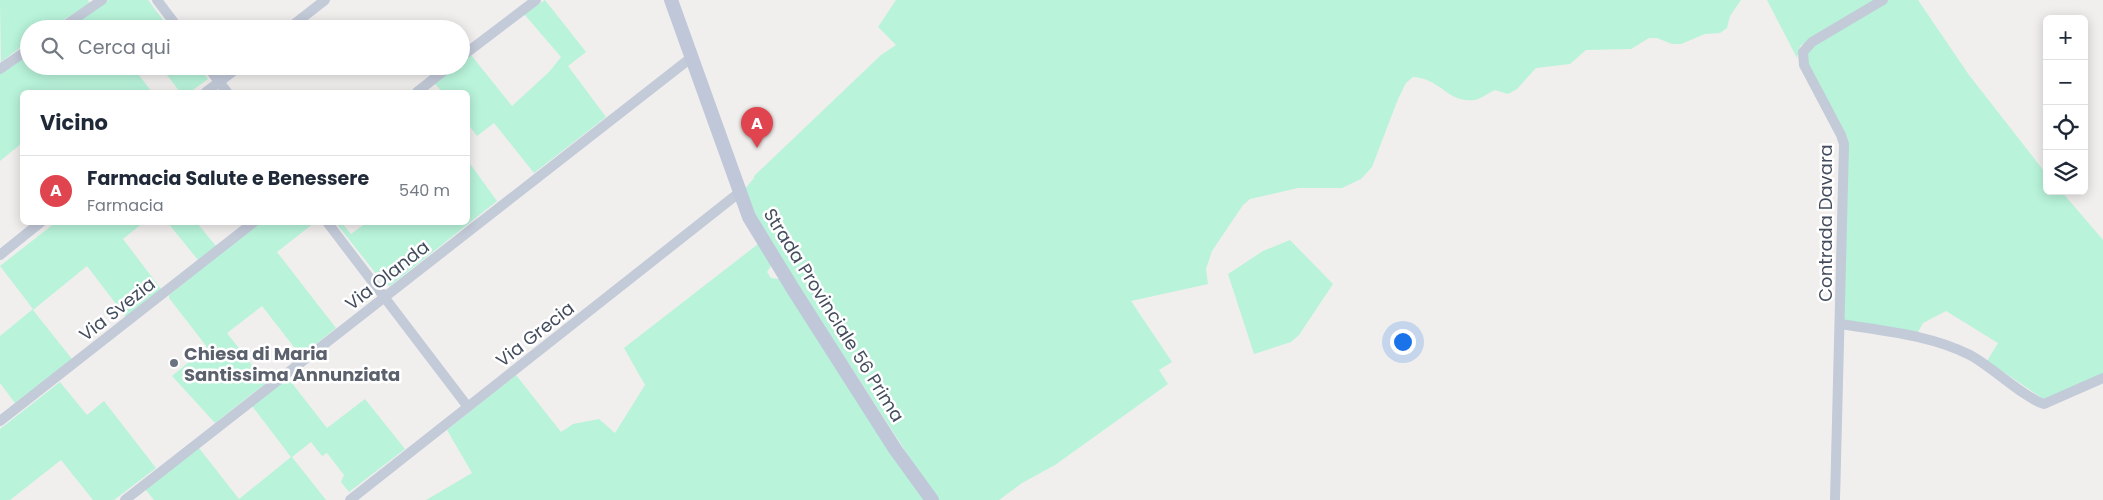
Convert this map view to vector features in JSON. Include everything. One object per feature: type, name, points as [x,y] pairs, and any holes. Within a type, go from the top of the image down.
[{"type":"street","points":[[73,20],[102,0]]},
{"type":"street","points":[[157,0],[172,20]]},
{"type":"street","points":[[299,20],[325,0]]},
{"type":"street","points":[[470,50],[536,0]]},
{"type":"street","name":"Strada Provinciale 56 Prima","points":[[672,0],[749,217],[895,449],[932,500]]},
{"type":"street","name":"Contrada Davara","points":[[1836,500],[1844,144],[1804,65],[1803,52],[1812,42],[1883,0]]},
{"type":"street","points":[[0,69],[20,55]]},
{"type":"street","name":"Via Olanda","points":[[125,500],[692,57]]},
{"type":"street","points":[[214,75],[225,90]]},
{"type":"street","points":[[209,90],[228,75]]},
{"type":"street","points":[[420,90],[439,75]]},
{"type":"street","name":"Via Grecia","points":[[350,500],[740,192]]},
{"type":"street","points":[[0,255],[37,225]]},
{"type":"street","name":"Via Svezia","points":[[0,421],[250,225]]},
{"type":"street","points":[[329,225],[468,407]]},
{"type":"street","points":[[1841,324],[1920,337],[1954,348],[1982,362],[2044,404],[2103,378]]},
{"type":"green space","points":[[0,0],[88,0],[90,4],[63,20],[20,20],[20,48],[1,62]]},
{"type":"green space","points":[[108,0],[148,0],[163,20],[80,20]]},
{"type":"green space","points":[[545,0],[586,52],[568,66],[606,117],[534,173],[494,123],[477,136],[470,127],[470,90],[440,90],[435,84],[446,75],[470,75],[471,55],[512,106],[549,72],[561,57],[524,14]]},
{"type":"green space","points":[[896,0],[1741,0],[1730,16],[1727,28],[1720,33],[1705,34],[1681,44],[1672,44],[1657,38],[1649,38],[1631,49],[1586,50],[1570,64],[1536,68],[1517,89],[1508,94],[1495,90],[1474,100],[1465,100],[1450,95],[1431,82],[1413,77],[1406,83],[1398,99],[1372,167],[1361,179],[1342,188],[1298,188],[1250,199],[1243,205],[1212,251],[1206,269],[1208,284],[1131,301],[1172,362],[1159,370],[1168,384],[1055,465],[1022,483],[999,500],[937,500],[758,223],[744,190],[754,176],[881,55],[896,45],[878,27]]},
{"type":"green space","points":[[1767,0],[1878,0],[1800,46],[1797,58]]},
{"type":"green space","points":[[1889,0],[1918,0],[1969,75],[2043,170],[2043,195],[2064,195],[2103,240],[2103,375],[2045,400],[1987,361],[1998,343],[1946,311],[1923,323],[1918,332],[1844,320],[1847,157],[1806,64],[1808,51],[1812,46]]},
{"type":"green space","points":[[20,61],[20,75],[139,75],[150,90],[20,90],[20,145],[0,161],[0,74]]},
{"type":"green space","points":[[167,75],[205,75],[208,79],[193,90],[178,90]]},
{"type":"green space","points":[[470,164],[497,201],[470,222]]},
{"type":"green space","points":[[52,225],[140,225],[123,239],[161,289],[126,317],[87,266],[33,310],[72,359],[15,403],[0,383],[0,336],[33,309],[0,266]]},
{"type":"green space","points":[[170,225],[199,225],[216,246],[198,260]]},
{"type":"green space","points":[[256,225],[311,225],[277,252],[336,328],[301,356],[262,306],[227,333],[266,383],[215,423],[172,376],[207,347],[169,298],[169,295]]},
{"type":"green space","points":[[338,225],[344,225],[351,234],[363,225],[467,225],[390,286],[385,285]]},
{"type":"green space","points":[[1290,240],[1333,284],[1299,335],[1291,342],[1254,354],[1228,274],[1263,251]]},
{"type":"green space","points":[[758,244],[771,266],[767,272],[771,278],[779,279],[928,500],[426,500],[472,473],[447,430],[516,375],[561,432],[573,424],[599,419],[615,433],[645,385],[624,348]]},
{"type":"green space","points":[[288,378],[327,428],[365,399],[405,449],[349,492],[341,482],[344,475],[327,453],[322,456],[311,442],[292,457],[326,500],[154,500],[145,489],[199,448],[239,499],[291,457],[252,406]]},
{"type":"green space","points":[[60,382],[87,415],[104,401],[156,468],[114,500],[93,500],[61,460],[10,500],[0,500],[0,429]]},
{"type":"place","name":"Farmacia Salute e Benessere","points":[[757,148]]},
{"type":"place","name":"Chiesa di Maria Santissima Annunziata","points":[[174,363]]}]
